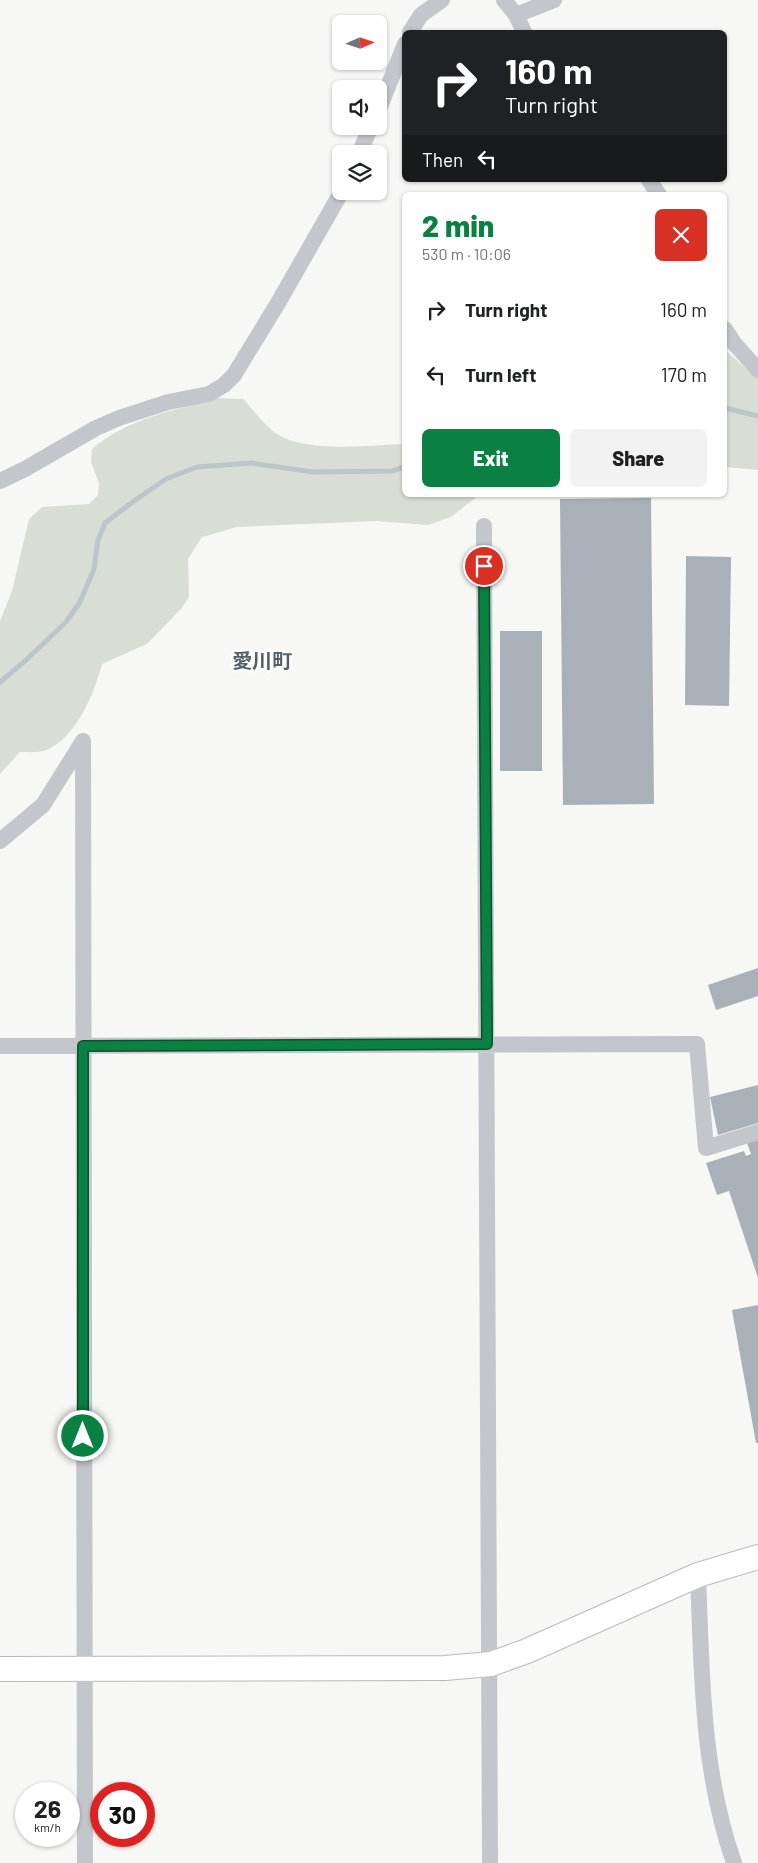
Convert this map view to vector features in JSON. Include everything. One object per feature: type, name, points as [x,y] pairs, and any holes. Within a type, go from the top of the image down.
[{"type":"street","points":[[411,30],[421,15],[442,0]]},
{"type":"street","points":[[504,0],[516,15],[523,30]]},
{"type":"street","points":[[516,15],[554,0]]},
{"type":"street","points":[[387,89],[402,52]]},
{"type":"street","points":[[0,481],[111,422],[168,402],[209,394],[224,384],[234,375],[337,200]]},
{"type":"street","points":[[727,332],[758,370]]},
{"type":"street","points":[[484,526],[490,1863]]},
{"type":"street","points":[[0,841],[43,805],[83,741],[85,1863]]},
{"type":"street","points":[[0,1046],[697,1044],[706,1148],[758,1132]]},
{"type":"street","points":[[0,1670],[445,1668],[490,1664],[527,1651],[698,1575],[758,1556]]},
{"type":"street","points":[[698,1575],[708,1754],[721,1826],[734,1863]]},
{"type":"shaded area","points":[[727,352],[752,374],[758,373],[758,470],[727,467]]},
{"type":"shaded area","points":[[218,398],[243,399],[269,428],[292,441],[340,447],[402,444],[402,497],[476,497],[451,517],[428,525],[376,521],[237,527],[202,537],[188,559],[189,597],[182,608],[147,644],[102,664],[83,713],[58,744],[47,750],[20,752],[0,774],[0,621],[12,591],[29,519],[42,507],[89,504],[98,495],[99,483],[91,462],[92,449],[105,439],[135,423],[186,406]]},
{"type":"building","points":[[651,498],[654,804],[563,805],[560,499]]},
{"type":"building","points":[[686,556],[731,557],[729,706],[685,705]]},
{"type":"building","points":[[500,631],[542,631],[542,771],[500,771]]},
{"type":"building","points":[[758,968],[758,996],[716,1010],[708,985]]},
{"type":"building","points":[[758,1085],[758,1123],[718,1135],[710,1097]]},
{"type":"building","points":[[758,1140],[758,1278],[729,1191],[717,1195],[706,1163],[744,1151],[746,1156],[751,1154],[747,1143]]},
{"type":"building","points":[[758,1305],[758,1443],[756,1443],[732,1310]]},
{"type":"waterway","points":[[727,408],[758,416]]},
{"type":"waterway","points":[[0,682],[66,622],[80,602],[94,569],[98,540],[105,523],[166,479],[197,467],[251,463],[313,472],[392,471],[402,468]]},
{"type":"district","name":"愛川町","points":[[262,660]]},
{"type":"route","points":[[83,1436],[83,1046],[487,1044],[484,566]]}]
